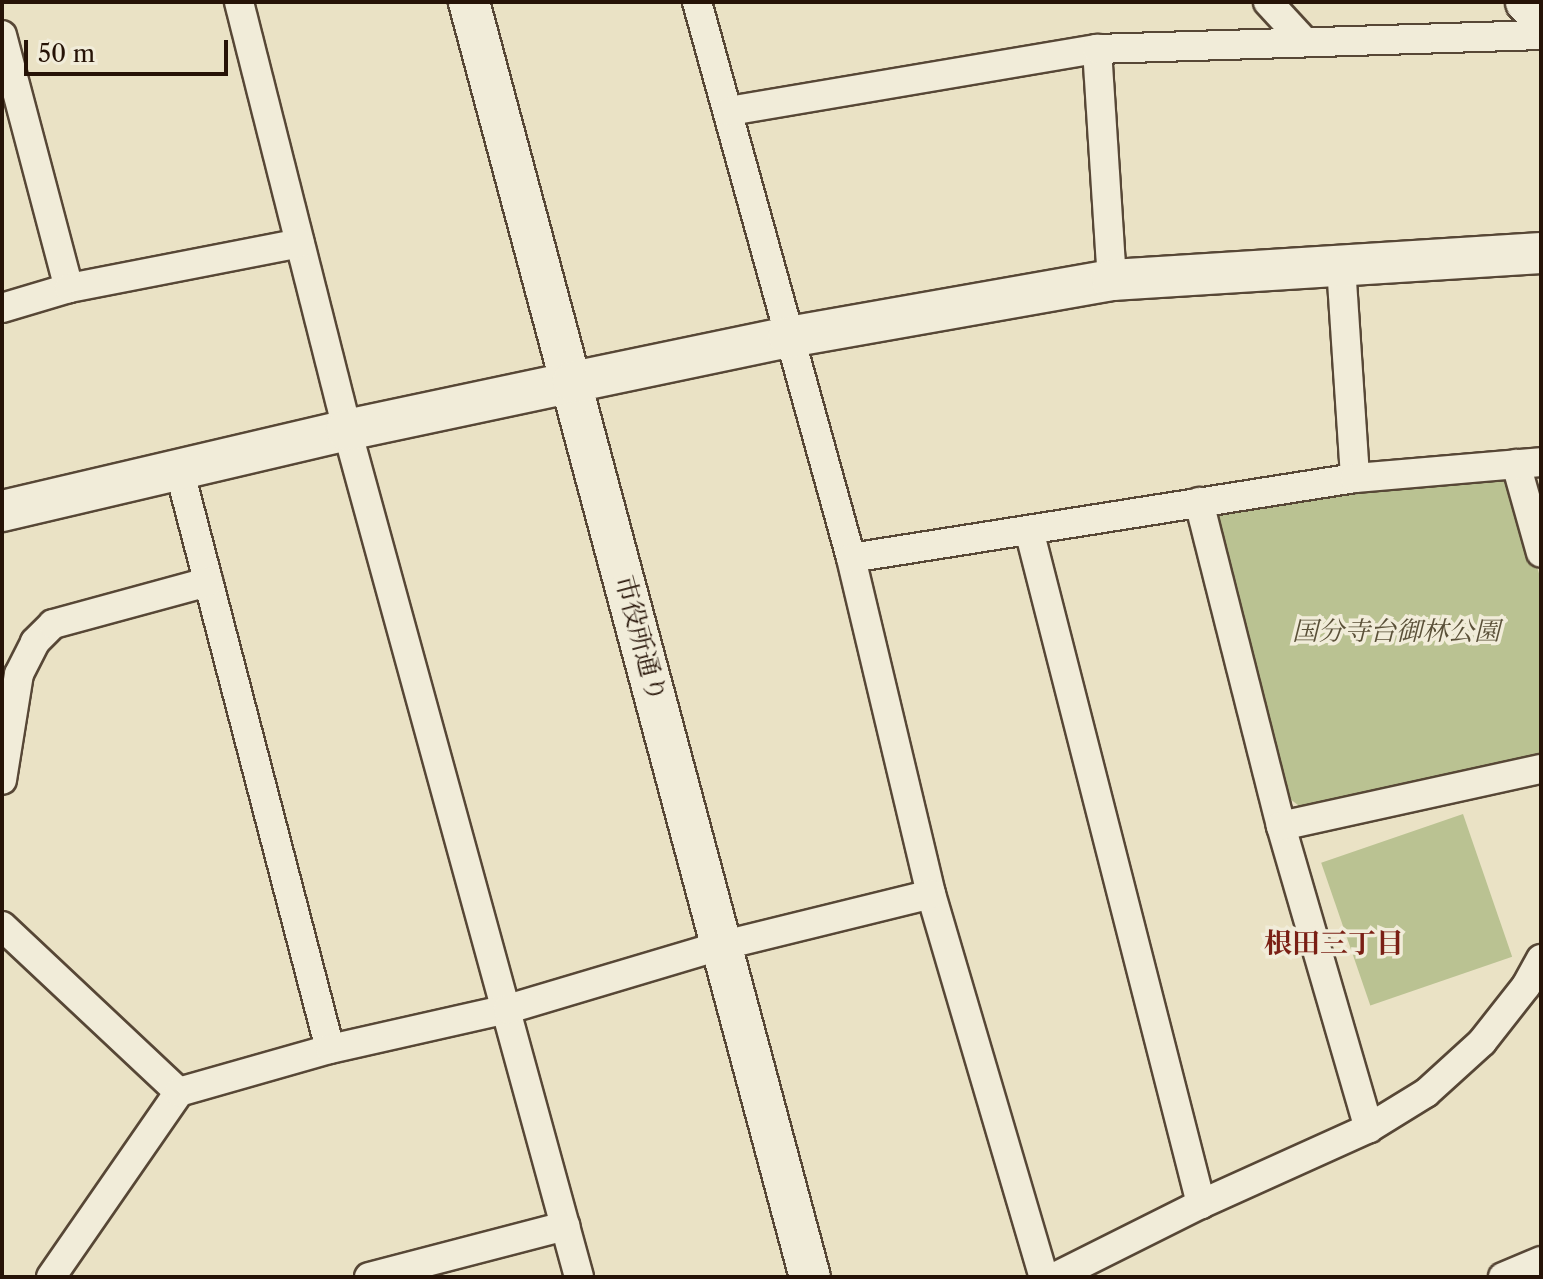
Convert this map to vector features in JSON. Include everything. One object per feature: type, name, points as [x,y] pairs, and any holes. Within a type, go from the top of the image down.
[{"type":"street","points":[[239,2],[347,430],[579,1277]]},
{"type":"street","name":"市役所通り","points":[[469,2],[810,1277]]},
{"type":"street","points":[[697,2],[851,558],[931,894],[1044,1277]]},
{"type":"street","points":[[1268,2],[1303,40]]},
{"type":"street","points":[[1526,2],[1541,18]]},
{"type":"street","points":[[2,35],[69,288]]},
{"type":"street","points":[[729,111],[1097,49],[1303,40],[1541,35]]},
{"type":"street","points":[[1097,49],[1112,280]]},
{"type":"street","points":[[2,308],[69,288],[300,243]]},
{"type":"street","points":[[2,511],[347,430],[789,337],[1112,280],[1541,253]]},
{"type":"street","points":[[1341,266],[1355,478]]},
{"type":"street","points":[[851,558],[1355,478],[1528,463],[1541,553]]},
{"type":"street","points":[[179,469],[330,1049]]},
{"type":"street","points":[[1199,502],[1281,826],[1369,1128]]},
{"type":"street","points":[[1029,530],[1201,1204]]},
{"type":"street","points":[[2,780],[19,674],[35,642],[53,624],[208,582]]},
{"type":"street","points":[[1281,826],[1541,769]]},
{"type":"street","points":[[63,1273],[179,1092],[330,1049],[508,1009],[720,946],[931,894]]},
{"type":"street","points":[[2,926],[179,1092]]},
{"type":"street","points":[[1055,1277],[1201,1204],[1369,1128],[1426,1093],[1473,1051],[1504,1017],[1541,959]]},
{"type":"street","points":[[369,1277],[565,1226]]},
{"type":"street","points":[[1503,1277],[1541,1261]]},
{"type":"green space","name":"国分寺台御林公園","points":[[1505,480],[1516,487],[1541,581],[1541,758],[1302,808],[1290,799],[1217,522],[1221,511],[1359,490]]},
{"type":"green space","points":[[1463,814],[1512,957],[1370,1006],[1321,863]]},
{"type":"district","name":"根田三丁目","points":[[1334,943]]}]
